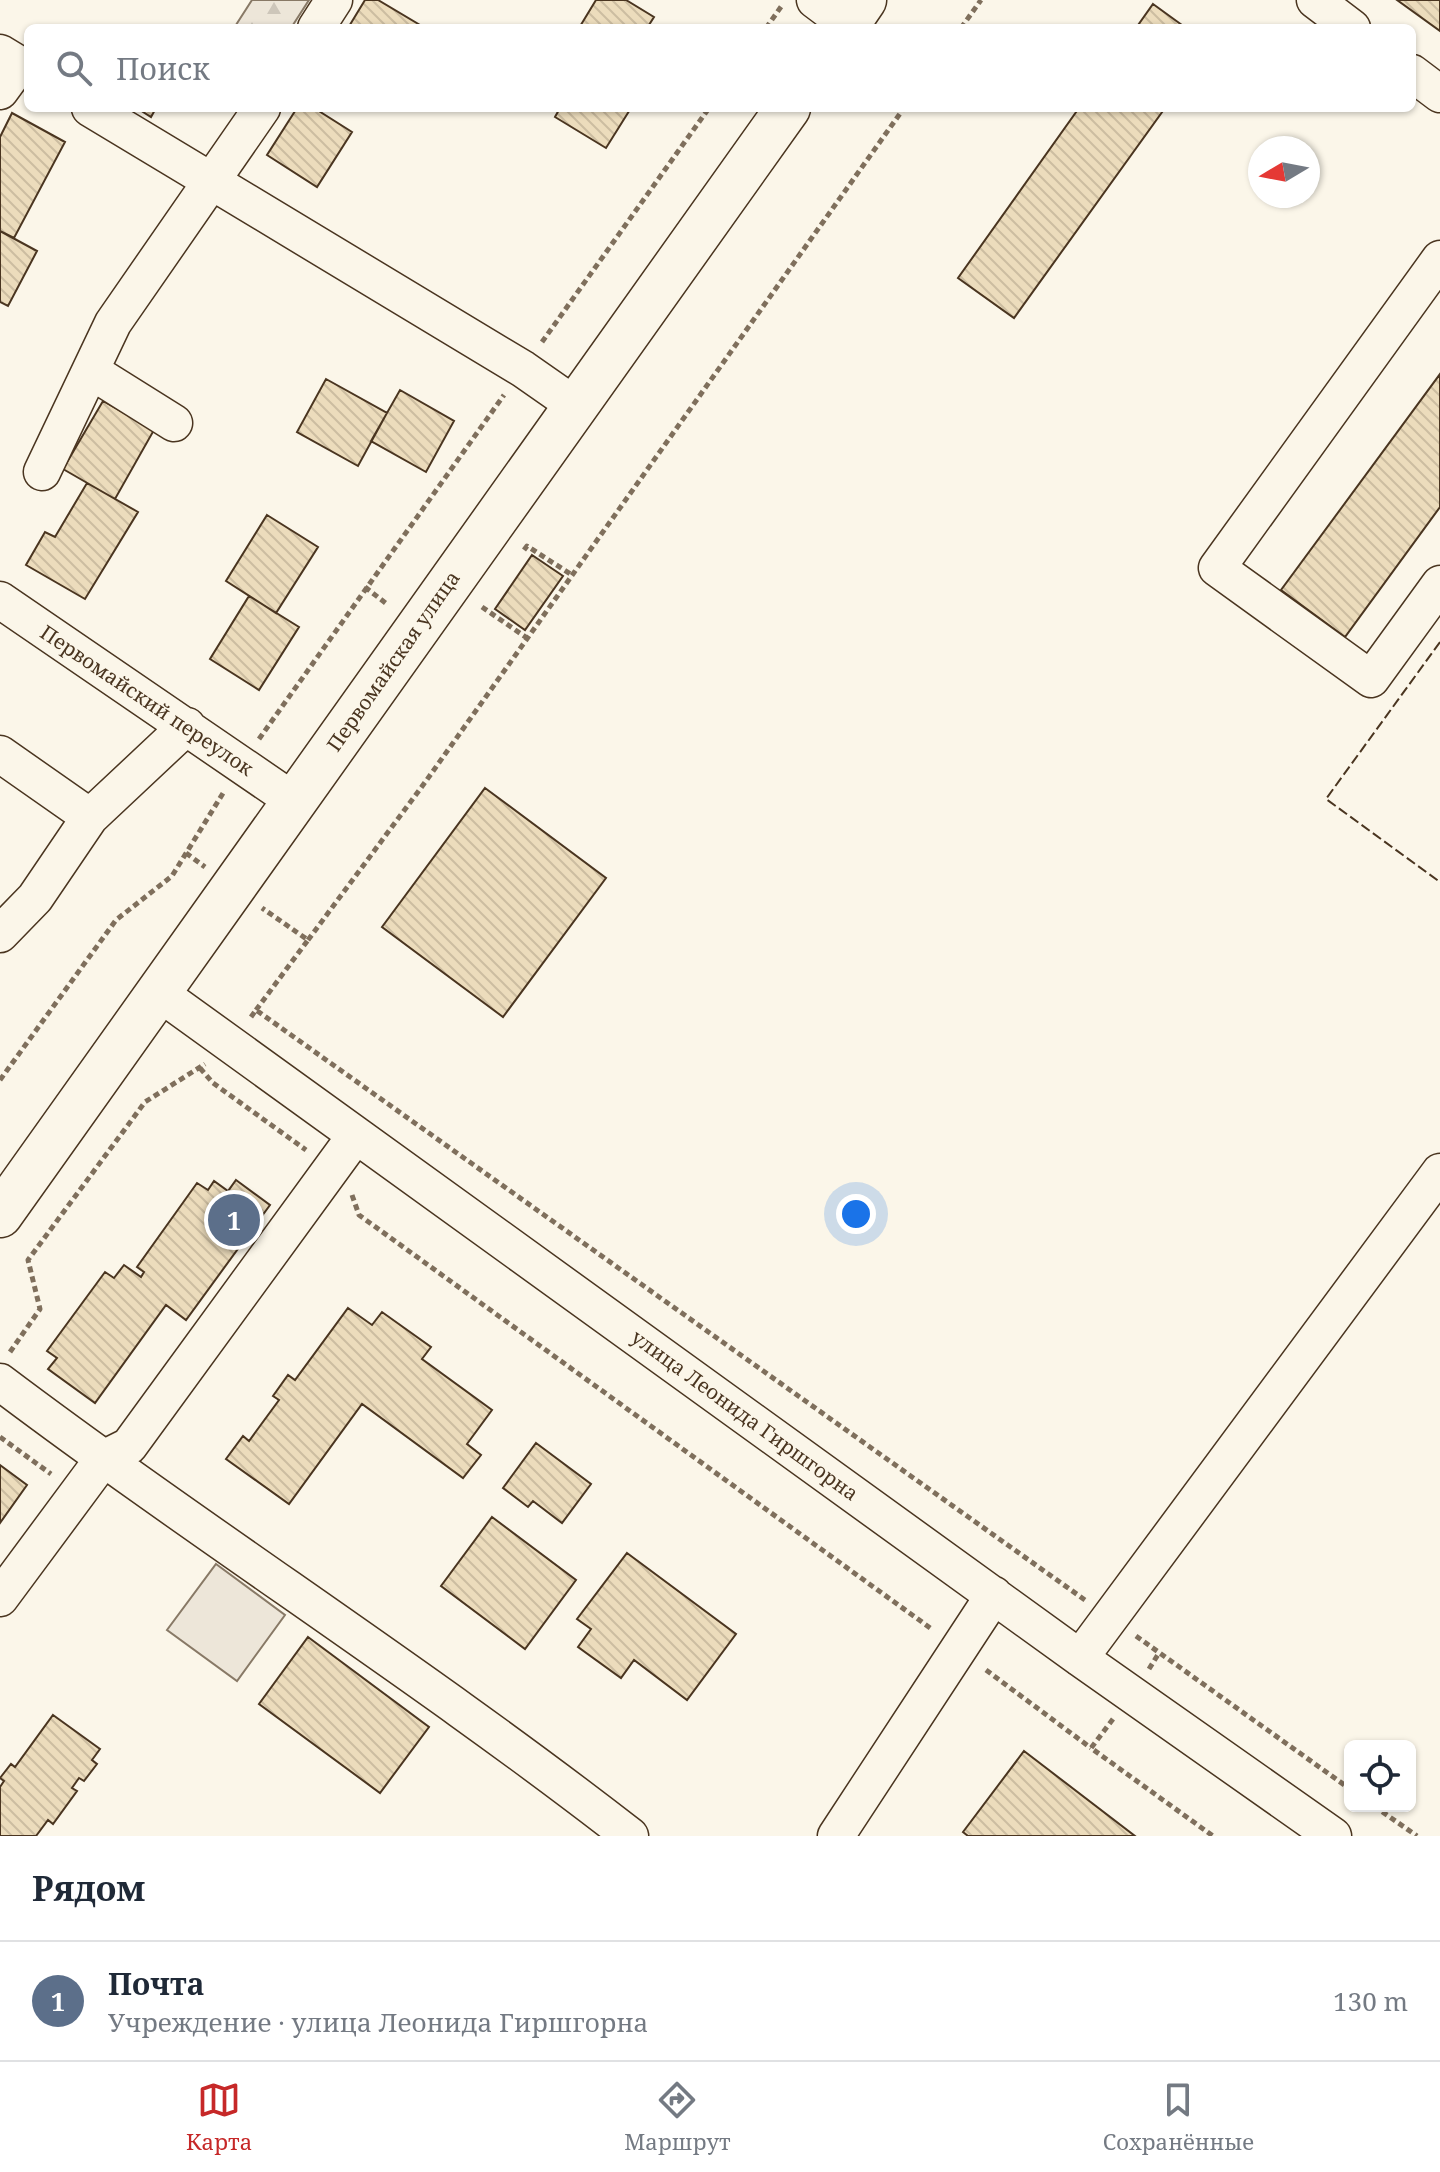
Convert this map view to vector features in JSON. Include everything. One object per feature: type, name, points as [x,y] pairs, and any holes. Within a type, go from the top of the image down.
[{"type":"main road","name":"Первомайская улица","points":[[0,1215],[785,112]]},
{"type":"street","points":[[319,24],[334,0]]},
{"type":"street","points":[[1315,0],[1347,24]]},
{"type":"street","points":[[1416,76],[1440,94]]},
{"type":"street","points":[[97,112],[523,369],[576,406]]},
{"type":"street","points":[[42,472],[113,323],[259,112]]},
{"type":"street","points":[[1440,259],[1217,568],[1371,679],[1440,584]]},
{"type":"street","points":[[91,371],[174,423]]},
{"type":"street","name":"Первомайский переулок","points":[[0,600],[294,801]]},
{"type":"street","points":[[0,934],[35,898],[90,817],[187,726]]},
{"type":"street","points":[[0,754],[90,817]]},
{"type":"street","name":"улица Леонида Гиршгорна","points":[[158,992],[1080,1658],[1333,1836]]},
{"type":"street","points":[[0,1598],[103,1459],[129,1446],[356,1135]]},
{"type":"street","points":[[1080,1658],[1440,1172]]},
{"type":"street","points":[[4,1368],[103,1459],[464,1712],[630,1836]]},
{"type":"street","points":[[836,1836],[994,1595]]},
{"type":"path","points":[[769,24],[786,0]]},
{"type":"path","points":[[964,24],[981,0]]},
{"type":"path","points":[[0,1080],[116,920],[172,876],[241,763],[706,112]]},
{"type":"path","points":[[4,1368],[40,1309],[28,1260],[145,1102],[200,1068],[230,1043],[256,1010],[527,638],[901,112]]},
{"type":"path","points":[[518,558],[527,546],[572,575]]},
{"type":"path","points":[[482,607],[491,595]]},
{"type":"path","points":[[474,608],[482,607],[527,638]]},
{"type":"path","points":[[186,853],[308,940]]},
{"type":"path","points":[[256,1010],[1344,1785]]},
{"type":"path","points":[[200,1068],[213,1083],[347,1181],[359,1215],[1213,1836]]},
{"type":"path","points":[[0,1437],[77,1493]]},
{"type":"path","points":[[1091,1748],[1159,1653]]},
{"type":"path","points":[[1383,1812],[1417,1836]]},
{"type":"green space","points":[[252,0],[309,0],[294,24],[237,24]]},
{"type":"green space","points":[[216,1564],[285,1615],[237,1681],[167,1630]]},
{"type":"building","points":[[365,0],[378,0],[418,24],[350,24]]},
{"type":"building","points":[[596,0],[626,0],[654,17],[650,24],[581,24]]},
{"type":"building","points":[[1397,0],[1440,0],[1440,31]]},
{"type":"building","points":[[1153,4],[1180,24],[1139,24]]},
{"type":"building","points":[[294,112],[320,112],[352,132],[317,187],[267,155]]},
{"type":"building","points":[[558,112],[628,112],[606,148],[555,117]]},
{"type":"building","points":[[1076,112],[1162,112],[1014,318],[958,278]]},
{"type":"building","points":[[12,113],[65,142],[14,238],[0,231],[0,137]]},
{"type":"building","points":[[0,231],[37,251],[8,306],[0,302]]},
{"type":"building","points":[[1440,374],[1440,507],[1345,637],[1281,590]]},
{"type":"building","points":[[326,379],[387,413],[358,466],[297,432]]},
{"type":"building","points":[[400,390],[454,421],[426,472],[371,441]]},
{"type":"building","points":[[103,401],[154,430],[115,499],[63,469]]},
{"type":"building","points":[[87,483],[138,512],[85,599],[26,565],[45,532],[55,537]]},
{"type":"building","points":[[267,515],[318,547],[276,613],[226,581]]},
{"type":"building","points":[[532,555],[563,576],[525,630],[495,609]]},
{"type":"building","points":[[249,596],[299,627],[259,690],[210,659]]},
{"type":"building","points":[[485,788],[606,878],[503,1017],[382,927]]},
{"type":"building","points":[[236,1180],[270,1205],[186,1320],[166,1305],[95,1403],[48,1369],[57,1358],[47,1351],[105,1272],[114,1278],[124,1265],[141,1277],[144,1272],[137,1267],[197,1183],[208,1190],[214,1181],[228,1191]]},
{"type":"building","points":[[348,1308],[372,1325],[382,1312],[431,1347],[422,1359],[492,1410],[467,1444],[481,1455],[463,1478],[362,1404],[289,1504],[226,1459],[243,1436],[249,1441],[279,1400],[273,1396],[288,1375],[295,1380]]},
{"type":"building","points":[[536,1443],[591,1484],[562,1523],[533,1501],[528,1507],[503,1488]]},
{"type":"building","points":[[0,1465],[27,1485],[0,1523]]},
{"type":"building","points":[[492,1517],[576,1580],[525,1649],[441,1586]]},
{"type":"building","points":[[627,1553],[736,1634],[687,1700],[634,1660],[621,1678],[578,1647],[591,1629],[577,1619]]},
{"type":"building","points":[[308,1637],[429,1727],[380,1793],[259,1704]]},
{"type":"building","points":[[53,1715],[100,1749],[92,1760],[97,1764],[84,1781],[79,1778],[72,1788],[77,1791],[53,1824],[48,1820],[36,1836],[0,1836],[0,1787],[4,1781],[0,1778],[11,1764],[15,1767]]},
{"type":"building","points":[[1024,1751],[1135,1836],[968,1836],[963,1832]]},
{"type":"fence","points":[[1440,642],[1326,799],[1440,882]]},
{"type":"place","name":"Почта","points":[[234,1220]]}]
